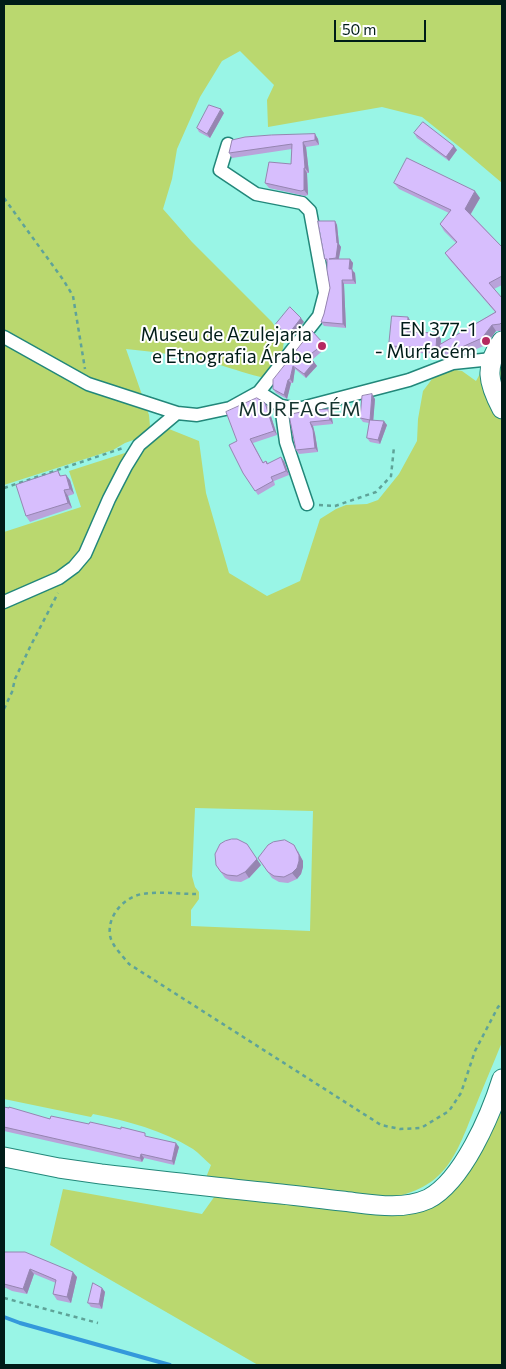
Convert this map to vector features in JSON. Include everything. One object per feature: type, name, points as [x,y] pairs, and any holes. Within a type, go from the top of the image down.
[{"type":"main road","points":[[502,341],[492,359],[490,368],[493,393],[502,409]]},
{"type":"main road","points":[[4,1157],[58,1168],[101,1174],[359,1203],[405,1205],[428,1199],[447,1184],[456,1173],[491,1112],[502,1079]]},
{"type":"street","points":[[4,337],[88,384],[177,413],[197,415],[230,408],[260,392],[319,316],[325,293],[310,211],[302,203],[256,194],[220,170],[228,144]]},
{"type":"street","points":[[260,392],[281,406],[298,409],[409,380],[453,363],[492,359]]},
{"type":"street","points":[[281,406],[286,442],[307,504]]},
{"type":"street","points":[[4,602],[59,578],[80,561],[85,554],[109,499],[139,445],[177,413]]},
{"type":"path","points":[[4,198],[73,296],[88,384]]},
{"type":"path","points":[[4,488],[126,447],[139,445]]},
{"type":"path","points":[[307,504],[336,506],[376,492],[391,476],[394,447]]},
{"type":"path","points":[[4,709],[30,646],[67,573]]},
{"type":"path","points":[[196,894],[143,894],[129,898],[118,909],[110,921],[110,936],[129,964],[381,1125],[400,1129],[422,1128],[449,1110],[461,1092],[475,1051],[494,1014],[502,1004]]},
{"type":"path","points":[[4,1298],[98,1323]]},
{"type":"green space","points":[[4,4],[502,4],[502,183],[422,117],[382,107],[268,127],[267,100],[274,85],[240,51],[222,61],[200,97],[177,149],[172,179],[163,209],[192,242],[272,322],[284,340],[282,356],[266,378],[194,359],[126,349],[149,415],[150,426],[144,436],[113,450],[4,485]]},
{"type":"green space","points":[[502,334],[502,1042],[454,1156],[435,1178],[423,1187],[389,1198],[207,1180],[211,1165],[198,1152],[157,1131],[93,1114],[91,1117],[4,1099],[4,605],[68,576],[142,447],[169,429],[199,441],[206,493],[229,573],[267,596],[300,581],[320,519],[346,505],[367,504],[378,500],[399,474],[417,441],[418,419],[423,391],[432,379],[450,369],[462,371],[476,381],[498,338]],"holes":[[[195,808],[313,811],[310,931],[191,926],[191,910],[199,899],[199,892],[195,887],[192,876]]]},
{"type":"green space","points":[[128,452],[85,546],[72,565],[4,598],[4,532],[81,507],[69,471]]},
{"type":"green space","points":[[502,1094],[502,1365],[258,1365],[50,1245],[63,1189],[202,1214],[217,1193],[425,1208]]},
{"type":"building","points":[[209,105],[221,109],[207,134],[197,128]]},
{"type":"building","points":[[423,122],[454,146],[446,157],[414,133]]},
{"type":"building","points":[[315,134],[315,140],[303,142],[305,168],[304,190],[301,191],[265,183],[269,162],[291,164],[292,144],[229,153],[232,140],[245,137]]},
{"type":"building","points":[[407,158],[475,191],[465,209],[502,247],[502,276],[489,283],[502,298],[502,322],[492,325],[482,338],[462,347],[442,350],[439,345],[496,312],[445,253],[457,242],[440,224],[451,210],[394,183]]},
{"type":"building","points":[[318,221],[335,221],[338,243],[336,258],[329,259],[350,259],[349,269],[352,269],[353,280],[342,280],[343,324],[321,322],[330,288],[327,259],[325,259]]},
{"type":"building","points":[[290,307],[301,318],[287,336],[276,324]]},
{"type":"building","points":[[392,316],[408,317],[407,332],[437,333],[436,348],[389,346]]},
{"type":"building","points":[[312,331],[324,344],[308,356],[314,362],[304,374],[293,366],[284,395],[273,389],[273,380]]},
{"type":"building","points":[[372,394],[370,420],[360,418],[362,396]]},
{"type":"building","points":[[257,398],[265,403],[274,431],[250,439],[263,463],[266,461],[267,464],[281,457],[286,471],[271,477],[273,481],[255,491],[243,473],[229,445],[237,441],[226,412]]},
{"type":"building","points":[[316,409],[328,409],[330,420],[310,422],[315,448],[296,450],[289,415]]},
{"type":"building","points":[[370,420],[384,421],[378,440],[367,438]]},
{"type":"building","points":[[58,471],[60,476],[66,475],[70,489],[64,490],[68,503],[26,516],[16,485]]},
{"type":"building","points":[[237,839],[247,844],[257,859],[245,872],[237,876],[221,872],[216,865],[215,854],[220,844]]},
{"type":"building","points":[[285,840],[294,845],[299,855],[297,868],[284,877],[274,876],[268,872],[258,858],[268,845]]},
{"type":"building","points":[[4,1107],[50,1119],[51,1116],[89,1124],[90,1122],[121,1129],[121,1127],[145,1133],[145,1136],[176,1143],[172,1161],[141,1154],[140,1158],[4,1127]]},
{"type":"building","points":[[4,1252],[25,1252],[73,1272],[67,1297],[53,1294],[56,1280],[30,1269],[23,1289],[4,1284]]},
{"type":"building","points":[[93,1283],[102,1288],[99,1304],[88,1303]]},
{"type":"waterway","points":[[4,1317],[170,1365]]},
{"type":"place","name":"EN 377-1 - Murfacém","points":[[486,341]]},
{"type":"place","name":"Museu de Azulejaria e Etnografia Árabe","points":[[322,346]]},
{"type":"district","name":"MURFACÉM","points":[[300,409]]}]
